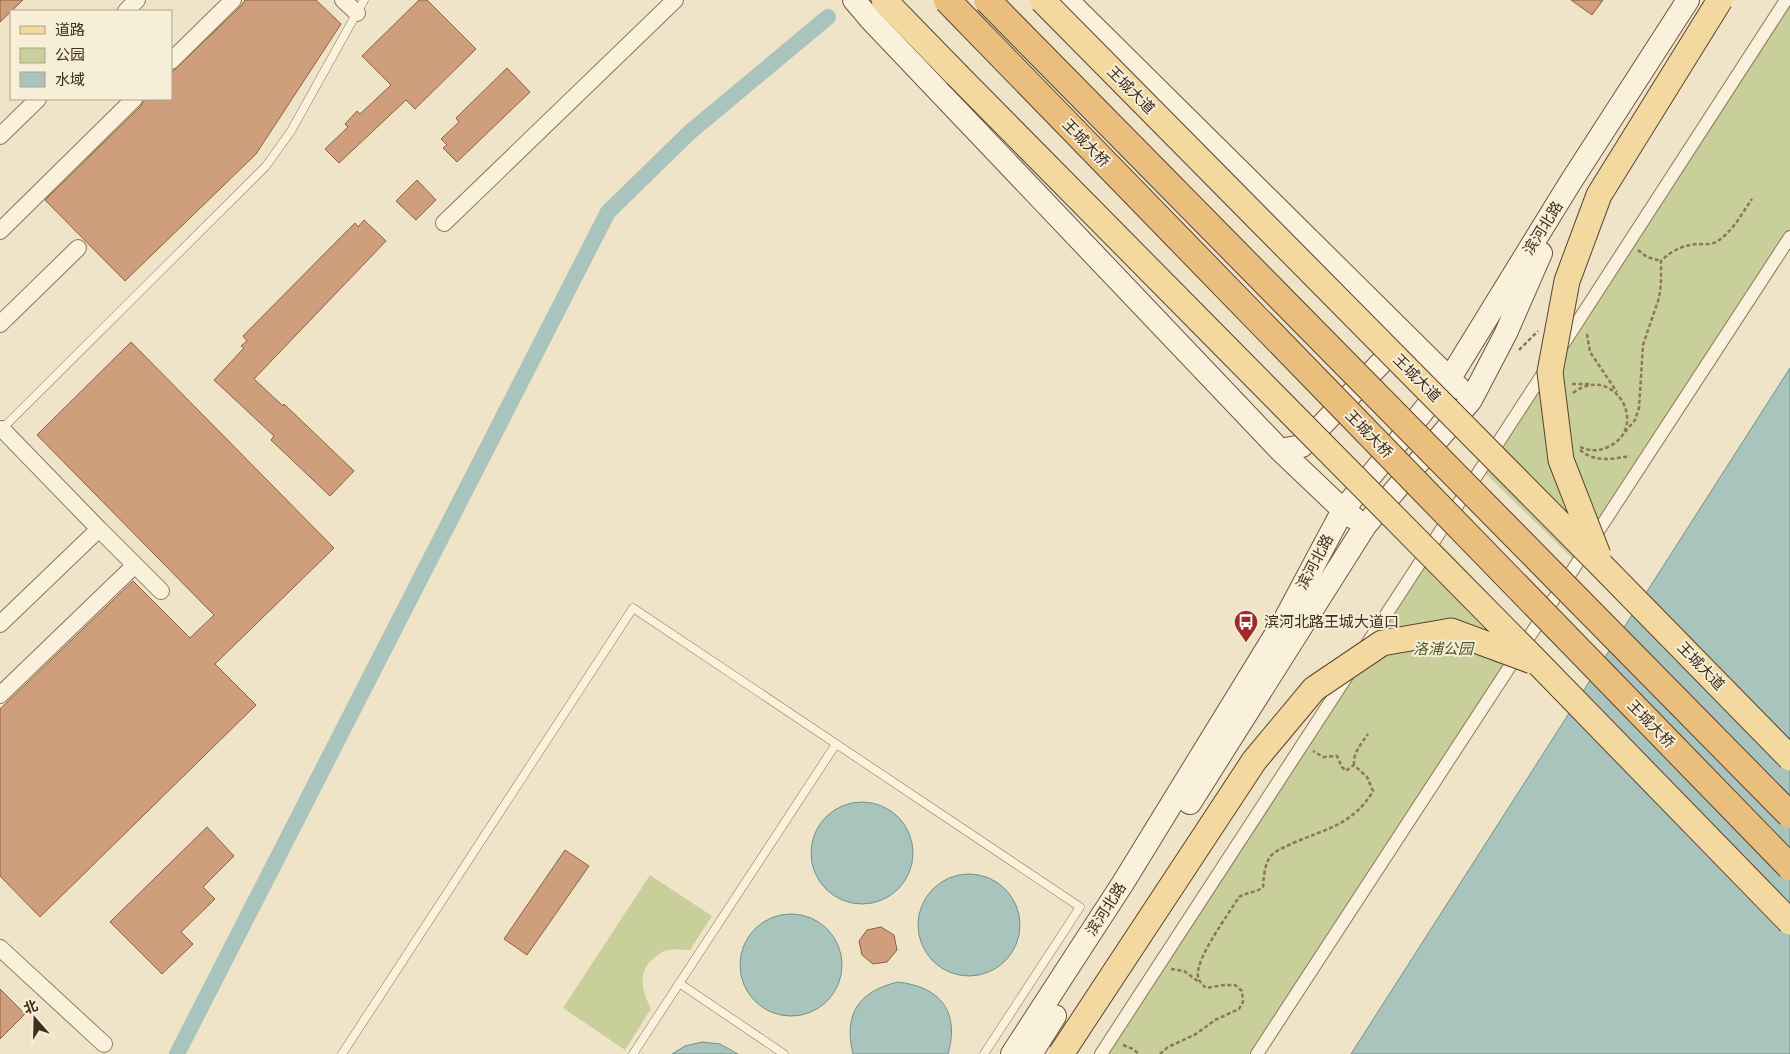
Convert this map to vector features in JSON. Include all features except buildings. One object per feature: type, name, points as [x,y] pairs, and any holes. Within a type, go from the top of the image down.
[{"type":"highway","name":"王城大桥","points":[[947,0],[1790,867]]},
{"type":"highway","name":"王城大桥","points":[[987,0],[1790,815]]},
{"type":"main road","points":[[854,0],[1280,450],[1343,510],[1365,526]]},
{"type":"main road","points":[[884,0],[1539,664],[1790,922]]},
{"type":"main road","name":"王城大道","points":[[1042,0],[1602,564],[1790,758]]},
{"type":"main road","points":[[1067,0],[1471,400]]},
{"type":"main road","name":"滨河北路","points":[[1012,1054],[1123,884],[1280,627],[1343,510],[1450,378],[1570,183],[1688,0]]},
{"type":"main road","points":[[1602,564],[1561,460],[1550,372],[1567,281],[1599,195],[1720,0]]},
{"type":"main road","name":"滨河北路","points":[[1031,1054],[1365,526],[1471,400],[1506,334],[1570,183]]},
{"type":"main road","points":[[1280,450],[1302,446],[1397,346],[1401,330]]},
{"type":"main road","points":[[1061,1054],[1254,761],[1314,688],[1382,643],[1451,631],[1539,664]]},
{"type":"street","points":[[127,10],[137,0]]},
{"type":"street","points":[[172,60],[233,0]]},
{"type":"street","points":[[343,0],[360,7]]},
{"type":"street","points":[[444,223],[675,0]]},
{"type":"street","points":[[1101,1054],[1786,0]]},
{"type":"street","points":[[0,136],[37,100]]},
{"type":"street","points":[[0,231],[133,100]]},
{"type":"street","points":[[1257,1054],[1790,237]]},
{"type":"street","points":[[0,324],[78,248]]},
{"type":"street","points":[[1,430],[161,591]]},
{"type":"street","points":[[1,621],[98,529]]},
{"type":"street","points":[[0,695],[135,565]]},
{"type":"street","points":[[0,948],[104,1044]]},
{"type":"lane","points":[[1,430],[266,166],[291,131],[360,7]]},
{"type":"lane","points":[[342,1054],[633,608],[1080,907],[984,1054]]},
{"type":"lane","points":[[632,1054],[836,744]]},
{"type":"lane","points":[[679,983],[784,1054]]},
{"type":"path","points":[[1651,450],[1636,455],[1598,459],[1585,454],[1574,444],[1586,450],[1600,450],[1616,443],[1635,420],[1638,408],[1643,345],[1659,298],[1662,261],[1677,249],[1687,245],[1716,242],[1732,227],[1752,199]]},
{"type":"path","points":[[1629,242],[1647,257],[1662,261]]},
{"type":"path","points":[[1587,330],[1590,352],[1625,404],[1628,417],[1625,432]]},
{"type":"path","points":[[1569,396],[1581,387],[1595,384],[1608,387],[1616,392],[1625,404]]},
{"type":"path","points":[[1200,983],[1198,974],[1206,950],[1240,897],[1247,892],[1258,892],[1263,887],[1265,867],[1271,856],[1282,848],[1342,823],[1358,812],[1367,801],[1372,791],[1370,784],[1367,777],[1354,766],[1354,759],[1368,734]]},
{"type":"path","points":[[1303,743],[1323,757],[1337,756],[1346,772],[1354,766]]},
{"type":"path","points":[[1156,970],[1176,969],[1184,971],[1206,988],[1235,985],[1242,991],[1243,1002],[1239,1009],[1215,1020],[1196,1034],[1168,1047],[1160,1054]]},
{"type":"path","points":[[1109,1042],[1125,1046],[1139,1054]]},
{"type":"green space","points":[[1790,0],[1790,237],[1577,563],[1481,469]]},
{"type":"green space","name":"洛浦公园","points":[[1436,539],[1530,636],[1257,1054],[1101,1054]]},
{"type":"green space","points":[[650,875],[712,916],[690,950],[665,951],[656,956],[644,970],[644,989],[651,1009],[625,1050],[563,1008]]},
{"type":"water","points":[[1790,368],[1790,1054],[1351,1054]]},
{"type":"water","points":[[862,802],[881,806],[898,817],[909,834],[913,853],[909,872],[898,889],[881,900],[862,904],[843,900],[826,889],[815,872],[811,853],[815,834],[826,817],[843,806]]},
{"type":"water","points":[[969,874],[988,878],[1005,889],[1016,906],[1020,925],[1016,944],[1005,961],[988,972],[969,976],[950,972],[933,961],[922,944],[918,925],[922,906],[933,889],[950,878]]},
{"type":"water","points":[[791,914],[801,915],[820,922],[834,936],[841,955],[841,975],[834,994],[820,1008],[801,1015],[791,1016],[781,1015],[762,1008],[748,994],[741,975],[740,965],[741,955],[748,936],[762,922],[781,915]]},
{"type":"water","points":[[898,982],[926,989],[944,1004],[949,1014],[951,1026],[948,1054],[853,1054],[850,1027],[857,1006],[873,991]]},
{"type":"water","points":[[702,1042],[720,1044],[738,1054],[672,1054],[685,1046]]},
{"type":"waterway","points":[[177,1054],[608,212],[690,132],[828,17]]},
{"type":"place","name":"滨河北路王城大道口","points":[[1246,643]]}]
